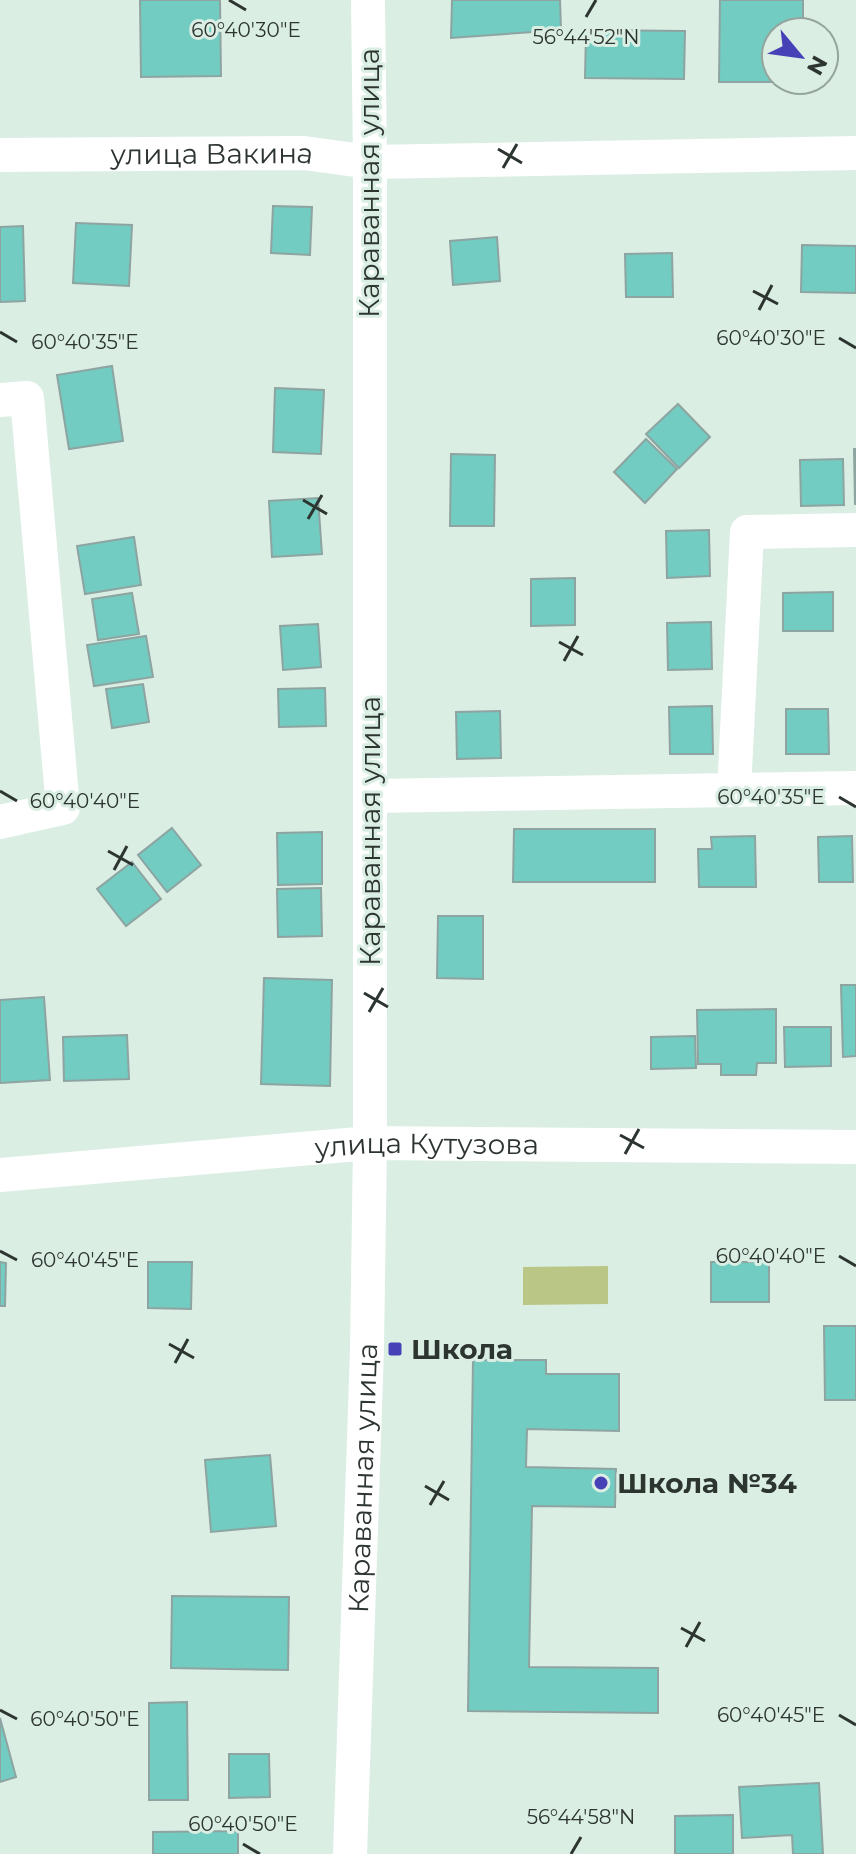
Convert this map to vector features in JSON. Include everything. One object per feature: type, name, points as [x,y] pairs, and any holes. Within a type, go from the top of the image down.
[{"type":"street","name":"Караванная улица","points":[[350,1854],[367,1349],[370,1143],[368,0]]},
{"type":"street","name":"улица Вакина","points":[[0,155],[304,153],[370,162],[856,153]]},
{"type":"street","points":[[0,400],[27,398],[63,808],[0,822]]},
{"type":"street","points":[[734,790],[747,532],[856,530]]},
{"type":"street","points":[[370,796],[856,788]]},
{"type":"street","name":"улица Кутузова","points":[[0,1175],[370,1143],[856,1147]]},
{"type":"green space","points":[[608,1266],[608,1304],[523,1305],[523,1267]]},
{"type":"building","points":[[140,0],[220,0],[221,76],[141,77]]},
{"type":"building","points":[[452,0],[560,0],[561,30],[451,38]]},
{"type":"building","points":[[720,0],[803,0],[803,16],[760,16],[760,82],[719,82]]},
{"type":"building","points":[[586,30],[685,31],[684,79],[585,78]]},
{"type":"building","points":[[273,206],[312,207],[310,255],[271,253]]},
{"type":"building","points":[[76,223],[132,225],[129,286],[73,283]]},
{"type":"building","points":[[23,226],[25,301],[0,302],[0,227]]},
{"type":"building","points":[[497,237],[500,281],[453,285],[450,241]]},
{"type":"building","points":[[802,245],[856,246],[856,293],[801,292]]},
{"type":"building","points":[[672,253],[673,297],[626,297],[625,254]]},
{"type":"building","points":[[112,366],[123,441],[69,449],[57,375]]},
{"type":"building","points":[[275,388],[324,390],[321,454],[273,452]]},
{"type":"building","points":[[678,404],[710,437],[679,468],[646,434]]},
{"type":"building","points":[[646,439],[677,469],[645,503],[614,472]]},
{"type":"building","points":[[856,449],[856,504],[855,504]]},
{"type":"building","points":[[451,454],[495,455],[494,526],[450,526]]},
{"type":"building","points":[[843,459],[844,505],[801,506],[800,460]]},
{"type":"building","points":[[318,498],[322,554],[272,557],[269,501]]},
{"type":"building","points":[[709,530],[710,576],[667,578],[666,531]]},
{"type":"building","points":[[134,537],[141,585],[85,594],[77,546]]},
{"type":"building","points":[[575,578],[575,625],[531,626],[531,579]]},
{"type":"building","points":[[833,592],[833,631],[783,631],[783,593]]},
{"type":"building","points":[[132,593],[139,634],[98,640],[92,599]]},
{"type":"building","points":[[711,622],[712,669],[668,670],[667,623]]},
{"type":"building","points":[[318,624],[321,667],[283,670],[280,626]]},
{"type":"building","points":[[146,636],[153,677],[94,686],[87,645]]},
{"type":"building","points":[[143,684],[149,722],[112,728],[106,689]]},
{"type":"building","points":[[325,688],[326,726],[279,727],[278,689]]},
{"type":"building","points":[[712,706],[713,754],[670,754],[669,707]]},
{"type":"building","points":[[786,709],[828,709],[829,754],[786,754]]},
{"type":"building","points":[[500,711],[501,758],[457,759],[456,712]]},
{"type":"building","points":[[172,828],[201,865],[167,892],[138,855]]},
{"type":"building","points":[[514,829],[655,829],[655,882],[513,882]]},
{"type":"building","points":[[322,832],[322,884],[278,885],[277,833]]},
{"type":"building","points":[[755,836],[756,887],[699,887],[698,849],[712,849],[711,837]]},
{"type":"building","points":[[852,836],[853,882],[819,882],[818,837]]},
{"type":"building","points":[[132,862],[161,899],[126,926],[97,889]]},
{"type":"building","points":[[321,888],[322,936],[278,937],[277,889]]},
{"type":"building","points":[[438,916],[483,916],[483,979],[437,978]]},
{"type":"building","points":[[264,978],[332,980],[330,1086],[261,1084]]},
{"type":"building","points":[[841,985],[856,985],[856,1056],[843,1057]]},
{"type":"building","points":[[44,997],[50,1080],[0,1083],[0,1000]]},
{"type":"building","points":[[776,1009],[776,1063],[757,1063],[756,1075],[721,1075],[721,1064],[698,1064],[697,1010]]},
{"type":"building","points":[[784,1027],[831,1027],[831,1066],[785,1067]]},
{"type":"building","points":[[127,1035],[129,1079],[64,1081],[63,1037]]},
{"type":"building","points":[[695,1036],[696,1068],[651,1069],[651,1037]]},
{"type":"building","points":[[0,1262],[6,1263],[5,1306],[0,1306]]},
{"type":"building","points":[[148,1262],[192,1262],[191,1309],[148,1308]]},
{"type":"building","points":[[711,1262],[769,1262],[769,1302],[711,1302]]},
{"type":"building","points":[[824,1326],[856,1326],[856,1400],[825,1400]]},
{"type":"building","points":[[473,1360],[546,1360],[546,1374],[619,1374],[619,1431],[527,1429],[526,1467],[616,1469],[615,1507],[532,1506],[529,1667],[658,1668],[658,1713],[468,1711]]},
{"type":"building","points":[[270,1455],[276,1526],[211,1532],[205,1460]]},
{"type":"building","points":[[172,1596],[289,1597],[288,1670],[171,1668]]},
{"type":"building","points":[[187,1702],[188,1800],[149,1800],[149,1703]]},
{"type":"building","points":[[0,1718],[16,1777],[0,1782]]},
{"type":"building","points":[[229,1754],[269,1754],[270,1797],[229,1798]]},
{"type":"building","points":[[819,1783],[823,1854],[793,1854],[792,1835],[742,1838],[739,1787]]},
{"type":"building","points":[[733,1815],[733,1854],[675,1854],[675,1816]]},
{"type":"building","points":[[238,1831],[238,1854],[153,1854],[153,1832]]},
{"type":"place","name":"Школа","points":[[395,1349]]},
{"type":"place","name":"Школа №34","points":[[601,1483]]}]
